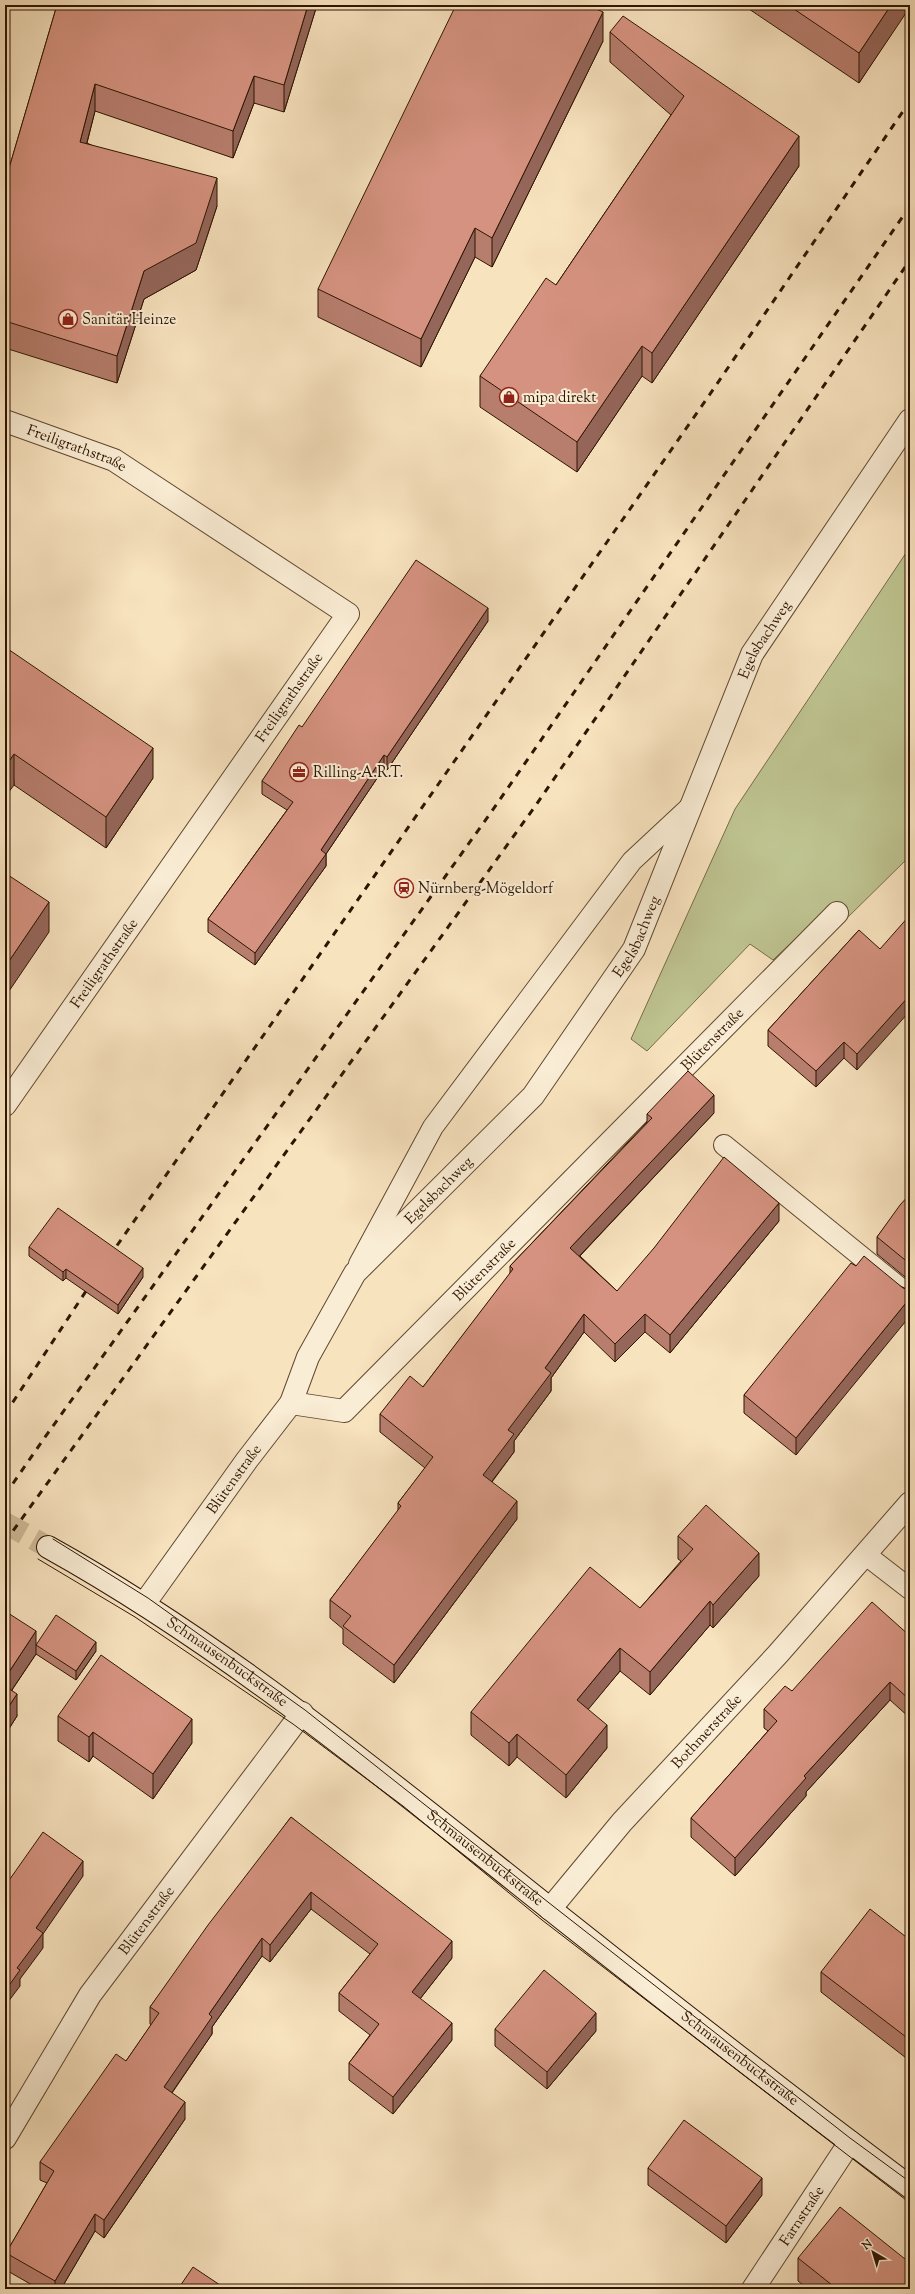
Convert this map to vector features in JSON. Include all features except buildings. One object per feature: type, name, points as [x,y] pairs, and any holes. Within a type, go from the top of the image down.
[{"type":"street","name":"Egelsbachweg","points":[[291,1403],[308,1357],[355,1273],[533,1096],[634,950],[752,654],[910,420]]},
{"type":"street","name":"Freiligrathstraße","points":[[5,421],[114,460],[348,614],[5,1105]]},
{"type":"street","name":"Blütenstraße","points":[[144,1604],[247,1460],[291,1403],[344,1411],[838,913]]},
{"type":"street","name":"Bothmerstraße","points":[[550,1909],[622,1822],[866,1555],[910,1503]]},
{"type":"street","name":"Schmausenbuckstraße","points":[[48,1547],[144,1604],[302,1713],[550,1909],[910,2187]]},
{"type":"street","name":"Blütenstraße","points":[[5,2138],[90,1995],[263,1762],[302,1713]]},
{"type":"street","name":"Farnstraße","points":[[753,2289],[850,2142]]},
{"type":"lane","points":[[355,1273],[433,1127],[632,861],[691,806]]},
{"type":"lane","points":[[724,1145],[910,1296]]},
{"type":"lane","points":[[866,1555],[910,1589]]},
{"type":"green space","points":[[910,547],[910,856],[844,921],[830,906],[773,960],[750,944],[647,1051],[631,1039],[735,809]]},
{"type":"tunnel","points":[[5,1523],[48,1547]]},
{"type":"tram line","points":[[53,1539],[148,1598],[305,1710],[850,2138],[910,2182]]},
{"type":"tram line","points":[[38,1559],[135,1617],[293,1724],[403,1806],[542,1920],[910,2203]]},
{"type":"railway","points":[[109,1257],[708,397],[910,101]]},
{"type":"railway","points":[[5,1495],[492,811],[910,206]]},
{"type":"railway","points":[[5,1542],[536,805],[910,260]]},
{"type":"railway","points":[[5,1414],[92,1282]]},
{"type":"place","name":"Sanitär Heinze","points":[[68,319]]},
{"type":"place","name":"mipa direkt","points":[[509,397]]},
{"type":"place","name":"Rilling-A.R.T.","points":[[299,772]]},
{"type":"place","name":"Nürnberg-Mögeldorf","points":[[404,888]]}]
